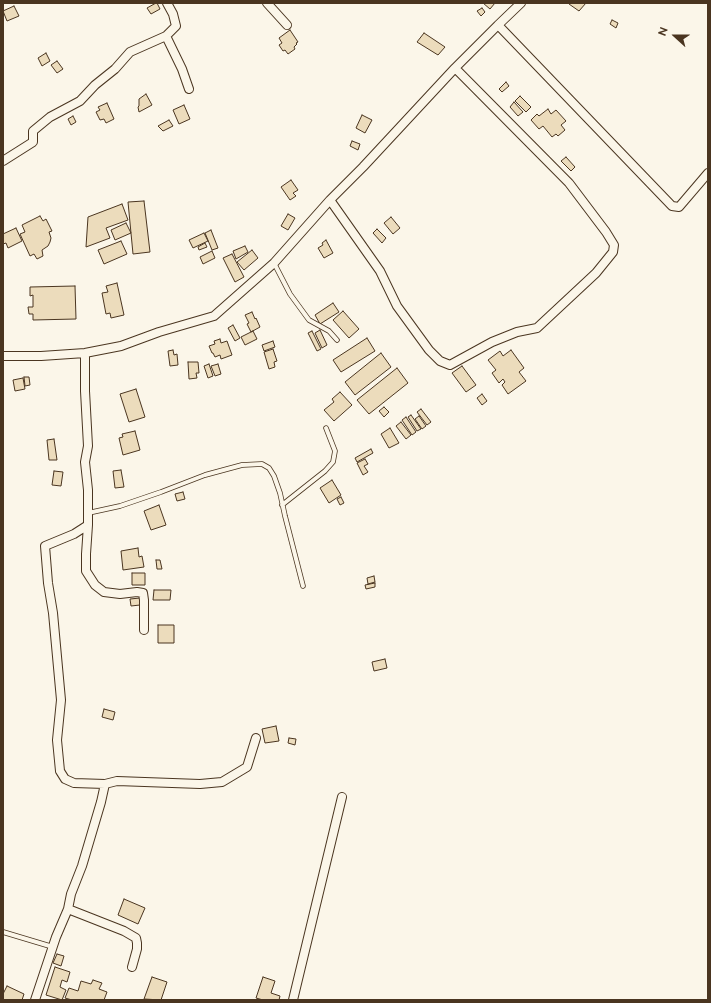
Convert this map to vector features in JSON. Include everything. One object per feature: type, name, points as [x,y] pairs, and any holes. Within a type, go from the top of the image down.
[{"type":"street","points":[[3,161],[33,142],[33,131],[50,117],[80,101],[95,85],[116,69],[130,52],[166,36],[176,26],[173,14],[167,3]]},
{"type":"street","points":[[267,3],[287,25]]},
{"type":"street","points":[[3,356],[41,356],[85,353],[121,346],[159,332],[214,316],[274,264],[330,200],[456,68],[521,3]]},
{"type":"street","points":[[498,25],[672,206],[679,207],[708,173]]},
{"type":"street","points":[[166,36],[182,69],[189,89]]},
{"type":"street","points":[[330,200],[380,271],[397,306],[430,350],[440,361],[450,365],[492,342],[517,332],[537,328],[596,273],[613,252],[614,245],[606,232],[569,183],[456,68]]},
{"type":"street","points":[[85,353],[85,391],[88,446],[85,462],[88,490],[86,571],[95,585],[104,592],[120,594],[137,592],[143,593],[144,630]]},
{"type":"street","points":[[88,525],[74,534],[45,546],[48,583],[53,612],[60,700],[57,740],[60,771],[66,779],[74,783],[105,784],[116,782],[200,784],[222,782],[247,767],[256,738]]},
{"type":"street","points":[[35,1000],[82,866],[105,784]]},
{"type":"street","points":[[293,1000],[342,797]]},
{"type":"street","points":[[68,909],[124,931],[136,938],[137,949],[132,967]]},
{"type":"lane","points":[[274,264],[290,294],[309,320],[329,331],[336,340]]},
{"type":"lane","points":[[282,506],[334,462],[335,451],[326,428]]},
{"type":"lane","points":[[88,512],[120,506],[205,475],[242,465],[262,464],[269,468],[274,476],[280,493],[303,586]]},
{"type":"lane","points":[[3,932],[53,946]]},
{"type":"building","points":[[156,3],[160,9],[151,14],[147,8]]},
{"type":"building","points":[[483,3],[495,3],[490,9]]},
{"type":"building","points":[[586,3],[579,11],[569,4]]},
{"type":"building","points":[[14,6],[19,16],[7,21],[3,11]]},
{"type":"building","points":[[482,8],[485,12],[481,16],[477,11]]},
{"type":"building","points":[[612,20],[618,23],[616,28],[610,24]]},
{"type":"building","points":[[290,30],[298,42],[294,47],[295,49],[288,54],[285,50],[283,51],[279,45],[282,43],[279,38]]},
{"type":"building","points":[[424,33],[445,47],[438,55],[417,42]]},
{"type":"building","points":[[46,53],[50,61],[42,66],[38,58]]},
{"type":"building","points":[[57,61],[63,69],[57,73],[51,65]]},
{"type":"building","points":[[506,82],[509,86],[502,92],[499,89]]},
{"type":"building","points":[[146,94],[152,105],[139,112],[139,99]]},
{"type":"building","points":[[520,96],[531,107],[526,112],[515,101]]},
{"type":"building","points":[[514,102],[523,112],[518,116],[510,107]]},
{"type":"building","points":[[107,103],[114,119],[106,123],[104,119],[100,120],[96,112],[100,110],[98,107]]},
{"type":"building","points":[[184,105],[190,119],[179,124],[173,110]]},
{"type":"building","points":[[548,109],[551,114],[556,110],[566,121],[561,125],[565,130],[558,136],[556,134],[552,137],[543,126],[539,129],[531,120],[537,114],[539,116]]},
{"type":"building","points":[[362,115],[372,120],[365,133],[356,128]]},
{"type":"building","points":[[73,116],[76,122],[71,125],[68,119]]},
{"type":"building","points":[[169,120],[173,126],[163,131],[158,126]]},
{"type":"building","points":[[352,141],[360,144],[358,150],[350,146]]},
{"type":"building","points":[[566,157],[575,167],[571,171],[561,161]]},
{"type":"building","points":[[291,180],[298,190],[293,193],[296,196],[290,200],[281,187]]},
{"type":"building","points":[[144,201],[150,252],[133,254],[128,202]]},
{"type":"building","points":[[122,204],[128,220],[106,228],[110,238],[86,247],[88,217]]},
{"type":"building","points":[[288,214],[295,218],[288,230],[281,226]]},
{"type":"building","points":[[40,216],[43,221],[46,219],[52,231],[49,232],[51,238],[48,246],[42,250],[43,256],[37,259],[34,254],[30,256],[20,234],[25,232],[22,225]]},
{"type":"building","points":[[391,217],[400,228],[393,234],[384,223]]},
{"type":"building","points":[[126,223],[131,233],[115,240],[111,230]]},
{"type":"building","points":[[16,228],[22,241],[8,248],[6,243],[3,244],[3,234]]},
{"type":"building","points":[[377,229],[386,238],[382,243],[373,233]]},
{"type":"building","points":[[211,230],[218,248],[212,250],[205,233]]},
{"type":"building","points":[[204,233],[208,241],[193,248],[189,240]]},
{"type":"building","points":[[326,240],[333,253],[324,258],[318,248],[323,245],[322,243]]},
{"type":"building","points":[[121,241],[127,254],[104,264],[98,250]]},
{"type":"building","points":[[205,243],[207,247],[199,250],[198,247]]},
{"type":"building","points":[[245,246],[248,252],[236,259],[233,251]]},
{"type":"building","points":[[252,250],[258,258],[244,270],[237,262]]},
{"type":"building","points":[[212,251],[215,258],[203,264],[200,257]]},
{"type":"building","points":[[232,254],[244,277],[235,282],[223,258]]},
{"type":"building","points":[[117,283],[124,315],[111,318],[110,313],[106,314],[102,293],[108,292],[106,286]]},
{"type":"building","points":[[75,286],[76,319],[33,320],[33,314],[29,314],[28,307],[33,307],[33,295],[30,296],[30,287]]},
{"type":"building","points":[[333,303],[339,312],[320,324],[315,315]]},
{"type":"building","points":[[343,311],[359,329],[349,338],[333,320]]},
{"type":"building","points":[[252,312],[260,327],[251,332],[245,315]]},
{"type":"building","points":[[233,325],[240,338],[235,341],[228,328]]},
{"type":"building","points":[[320,330],[327,345],[322,348],[315,333]]},
{"type":"building","points":[[253,331],[257,339],[245,345],[241,337]]},
{"type":"building","points":[[312,331],[321,349],[317,351],[308,333]]},
{"type":"building","points":[[367,338],[375,351],[341,372],[333,360]]},
{"type":"building","points":[[220,339],[221,343],[227,341],[232,355],[221,359],[220,355],[215,357],[209,346],[215,344],[214,341]]},
{"type":"building","points":[[273,341],[275,347],[264,351],[262,345]]},
{"type":"building","points":[[273,349],[277,361],[274,362],[275,367],[269,369],[264,352]]},
{"type":"building","points":[[173,350],[174,355],[177,354],[178,365],[170,366],[168,351]]},
{"type":"building","points":[[511,350],[524,368],[519,372],[526,381],[508,394],[502,385],[505,382],[503,379],[499,383],[492,373],[496,370],[488,360],[500,351],[503,356]]},
{"type":"building","points":[[381,353],[391,367],[355,395],[345,382]]},
{"type":"building","points":[[188,362],[198,362],[199,373],[196,373],[197,378],[189,379]]},
{"type":"building","points":[[209,364],[213,376],[208,378],[204,366]]},
{"type":"building","points":[[218,364],[221,374],[215,376],[211,366]]},
{"type":"building","points":[[462,366],[476,385],[466,392],[452,373]]},
{"type":"building","points":[[397,368],[408,383],[369,414],[357,400]]},
{"type":"building","points":[[24,377],[29,377],[30,385],[25,386]]},
{"type":"building","points":[[23,378],[25,389],[15,391],[13,380]]},
{"type":"building","points":[[136,389],[145,417],[129,422],[120,394]]},
{"type":"building","points":[[340,392],[352,405],[334,421],[324,410],[334,402],[332,399]]},
{"type":"building","points":[[482,394],[487,401],[482,405],[477,398]]},
{"type":"building","points":[[384,407],[389,412],[384,417],[379,411]]},
{"type":"building","points":[[421,409],[431,422],[427,425],[417,412]]},
{"type":"building","points":[[411,415],[421,429],[417,431],[408,417]]},
{"type":"building","points":[[419,416],[426,426],[422,429],[415,419]]},
{"type":"building","points":[[406,417],[416,432],[412,435],[402,420]]},
{"type":"building","points":[[401,422],[411,435],[406,439],[396,426]]},
{"type":"building","points":[[390,428],[399,443],[389,448],[381,434]]},
{"type":"building","points":[[135,431],[140,450],[123,455],[119,438],[123,437],[122,434]]},
{"type":"building","points":[[54,439],[57,460],[49,460],[47,440]]},
{"type":"building","points":[[371,449],[373,453],[357,462],[355,458]]},
{"type":"building","points":[[365,459],[368,464],[364,466],[368,472],[363,475],[357,463]]},
{"type":"building","points":[[121,470],[124,487],[115,488],[113,471]]},
{"type":"building","points":[[54,471],[63,472],[61,486],[52,485]]},
{"type":"building","points":[[332,480],[341,495],[329,503],[320,488]]},
{"type":"building","points":[[183,492],[185,499],[177,501],[175,494]]},
{"type":"building","points":[[341,497],[344,503],[340,505],[337,499]]},
{"type":"building","points":[[159,505],[166,525],[151,530],[144,511]]},
{"type":"building","points":[[138,548],[139,557],[142,556],[144,567],[123,570],[121,551]]},
{"type":"building","points":[[156,560],[160,560],[162,569],[157,569]]},
{"type":"building","points":[[132,573],[145,573],[145,585],[132,585]]},
{"type":"building","points":[[374,576],[375,582],[368,584],[367,578]]},
{"type":"building","points":[[375,583],[375,587],[366,589],[365,585]]},
{"type":"building","points":[[154,590],[171,590],[170,600],[153,600]]},
{"type":"building","points":[[140,598],[140,605],[131,606],[130,599]]},
{"type":"building","points":[[158,625],[174,625],[174,643],[158,643]]},
{"type":"building","points":[[385,659],[387,668],[374,671],[372,662]]},
{"type":"building","points":[[104,709],[115,712],[113,720],[102,717]]},
{"type":"building","points":[[276,726],[279,741],[265,743],[262,729]]},
{"type":"building","points":[[289,738],[296,739],[295,745],[288,743]]},
{"type":"building","points":[[124,899],[145,908],[138,924],[118,915]]},
{"type":"building","points":[[57,954],[64,956],[61,966],[53,963]]},
{"type":"building","points":[[55,967],[70,972],[67,982],[62,980],[60,987],[66,990],[62,1000],[46,995]]},
{"type":"building","points":[[152,977],[167,982],[161,1000],[144,999]]},
{"type":"building","points":[[263,977],[275,981],[271,993],[280,996],[279,1000],[263,1000],[256,998]]},
{"type":"building","points":[[93,980],[102,983],[99,989],[107,992],[104,1000],[72,1000],[65,998],[69,988],[78,991],[81,981],[91,984]]},
{"type":"building","points":[[7,986],[24,994],[22,1000],[3,1000],[3,994]]}]
